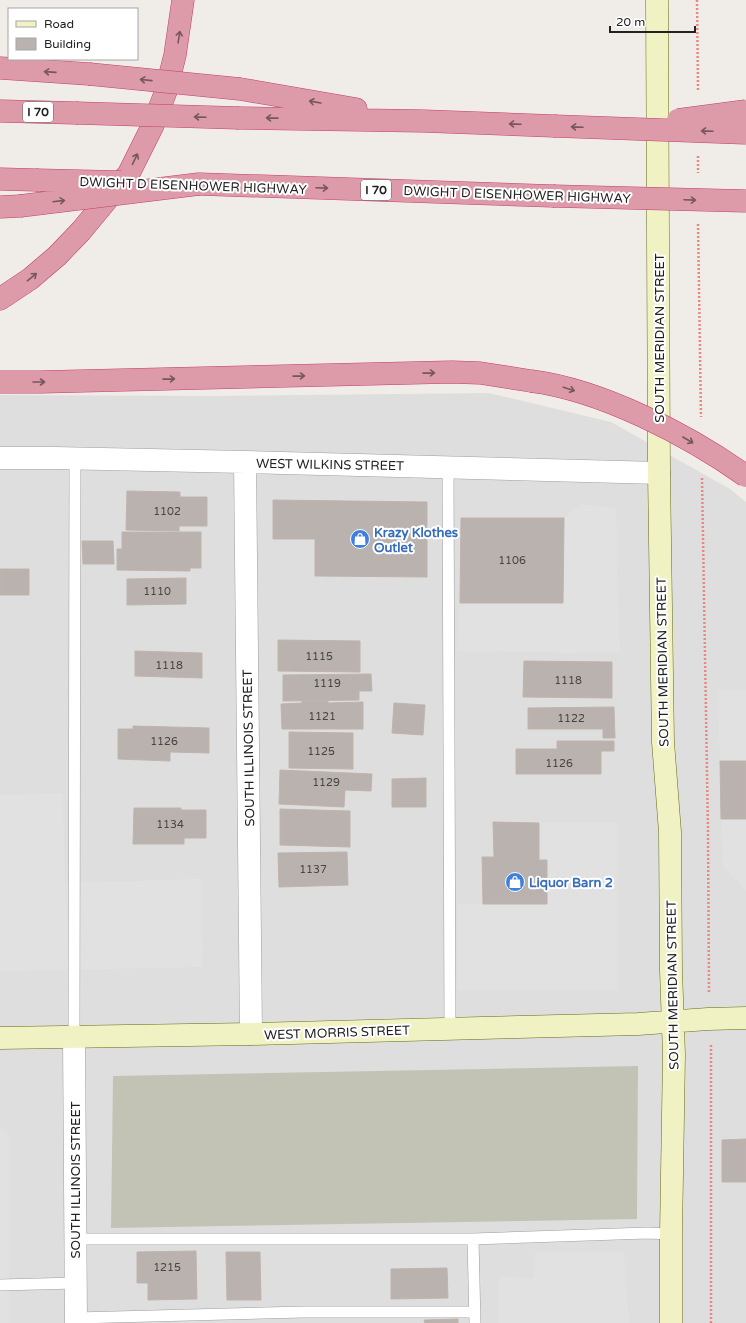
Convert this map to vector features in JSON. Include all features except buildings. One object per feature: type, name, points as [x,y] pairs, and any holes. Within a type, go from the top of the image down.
[{"type":"highway","points":[[0,299],[30,279],[56,256],[81,231],[129,173],[153,126],[166,91],[175,55],[183,0]]},
{"type":"highway","points":[[0,68],[89,74],[240,89],[423,121]]},
{"type":"highway","name":"I 70","points":[[0,111],[239,118],[423,121],[746,133]]},
{"type":"highway","points":[[614,128],[746,111]]},
{"type":"highway","name":"DWIGHT D EISENHOWER HIGHWAY","points":[[0,179],[746,201]]},
{"type":"highway","points":[[10,206],[199,184]]},
{"type":"highway","points":[[0,382],[452,372],[480,373],[560,386],[609,402],[680,435],[712,453],[746,476]]},
{"type":"main road","name":"SOUTH MERIDIAN STREET","points":[[657,0],[659,473],[663,742],[670,832],[671,970],[674,1020],[671,1323]]},
{"type":"main road","name":"WEST MORRIS STREET","points":[[0,1038],[251,1034],[638,1024],[674,1020],[746,1018]]},
{"type":"street","name":"WEST WILKINS STREET","points":[[0,458],[75,458],[659,473]]},
{"type":"street","name":"SOUTH ILLINOIS STREET","points":[[245,462],[251,1034]]},
{"type":"street","name":"SOUTH ILLINOIS STREET","points":[[74,1037],[76,1321]]},
{"type":"lane","points":[[74,1037],[75,458]]},
{"type":"lane","points":[[448,467],[450,1028]]},
{"type":"lane","points":[[75,1240],[473,1240],[647,1233],[671,1234]]},
{"type":"lane","points":[[76,1321],[304,1312],[475,1318],[473,1240]]},
{"type":"lane","points":[[0,1285],[76,1283]]},
{"type":"path","points":[[697,0],[698,95]]},
{"type":"path","points":[[698,150],[698,173]]},
{"type":"path","points":[[698,220],[701,417]]},
{"type":"path","points":[[702,473],[708,832],[708,983]]},
{"type":"path","points":[[711,1053],[711,1323]]},
{"type":"shaded area","points":[[489,393],[611,422],[730,489],[746,502],[746,1323],[0,1323],[0,395],[214,396]]},
{"type":"shaded area","points":[[581,504],[616,508],[620,653],[457,651],[460,603],[563,603],[564,518]]},
{"type":"shaded area","points":[[718,690],[746,690],[746,761],[720,761]]},
{"type":"shaded area","points":[[63,793],[65,883],[201,879],[203,967],[0,971],[0,795]]},
{"type":"shaded area","points":[[721,819],[746,819],[746,890],[724,867]]},
{"type":"shaded area","points":[[539,823],[618,823],[618,990],[457,990],[457,904],[547,904],[547,861],[539,860]]},
{"type":"shaded area","points":[[638,1066],[637,1219],[111,1228],[113,1076]]},
{"type":"shaded area","points":[[0,1128],[9,1134],[9,1323],[0,1323]]},
{"type":"shaded area","points":[[535,1253],[624,1253],[629,1323],[499,1323],[499,1277],[533,1278]]},
{"type":"place","name":"Krazy Klothes Outlet","points":[[360,539]]},
{"type":"place","name":"Liquor Barn 2","points":[[515,882]]}]
